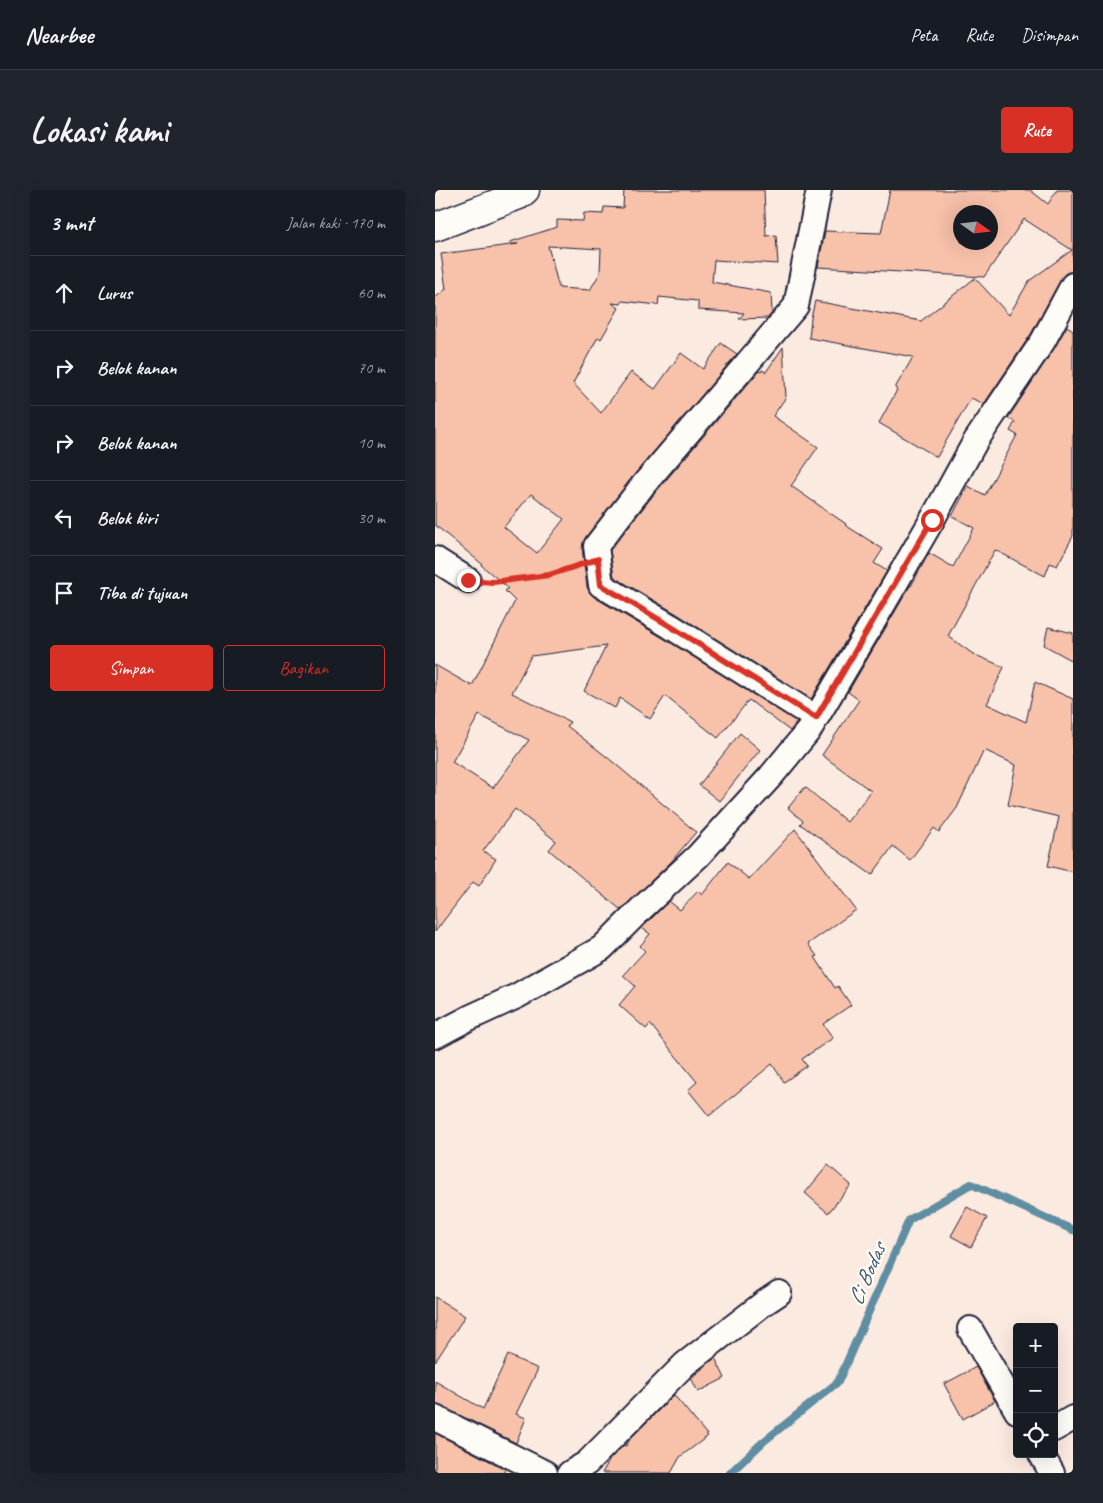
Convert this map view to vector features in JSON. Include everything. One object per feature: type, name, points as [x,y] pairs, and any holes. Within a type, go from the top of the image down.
[{"type":"street","points":[[435,228],[525,190]]},
{"type":"street","points":[[816,718],[601,585],[596,546],[644,484],[796,306],[819,190]]},
{"type":"street","points":[[435,1036],[517,996],[602,948],[641,908],[698,856],[771,776],[809,730],[893,588],[975,442],[1043,341],[1073,285]]},
{"type":"street","points":[[435,559],[468,580]]},
{"type":"street","points":[[570,1473],[587,1463],[685,1364],[779,1293]]},
{"type":"street","points":[[970,1329],[1013,1404]]},
{"type":"street","points":[[435,1418],[545,1473]]},
{"type":"street","points":[[1058,1427],[1073,1418]]},
{"type":"street","points":[[1043,1458],[1052,1473]]},
{"type":"path","points":[[468,580],[493,582],[549,575],[598,559]]},
{"type":"building","points":[[624,190],[764,190],[766,236],[776,235],[778,264],[714,260],[712,282],[771,293],[772,313],[768,318],[739,319],[744,313],[698,310],[698,301],[659,297],[658,305],[622,301],[621,304],[612,303],[619,308],[601,339],[598,337],[573,383],[601,413],[631,372],[655,389],[681,353],[703,369],[721,343],[737,354],[634,475],[585,538],[582,548],[587,587],[594,597],[797,722],[790,731],[749,700],[718,738],[665,696],[650,719],[620,698],[615,708],[584,691],[606,646],[531,656],[512,693],[570,722],[567,726],[696,832],[671,862],[621,910],[549,850],[556,841],[515,809],[483,851],[496,859],[479,886],[473,882],[435,932],[435,665],[472,686],[515,601],[505,591],[508,588],[435,525],[435,298],[446,289],[441,254],[518,244],[510,244],[510,242],[557,227],[557,220],[583,221],[584,213],[603,214],[604,207],[623,208]],"holes":[[[548,246],[601,249],[600,273],[590,290],[559,288]],[[531,494],[564,519],[537,553],[504,527]],[[479,715],[529,740],[493,788],[452,762]]]},
{"type":"building","points":[[890,190],[1030,190],[1048,204],[1057,190],[1073,190],[1073,271],[1066,273],[1061,279],[1031,334],[984,404],[971,398],[937,457],[879,423],[897,390],[895,388],[913,357],[809,338],[815,301],[921,321],[975,278],[1009,315],[1029,281],[1072,250],[1024,219],[984,277],[818,267],[825,231],[881,233]]},
{"type":"building","points":[[1067,326],[1073,330],[1073,536],[1057,566],[1050,563],[1045,576],[995,550],[948,636],[973,654],[1004,667],[987,704],[1026,722],[1035,682],[1073,699],[1073,872],[1048,866],[1059,817],[1008,805],[1016,765],[984,750],[957,808],[939,832],[934,828],[910,860],[893,846],[872,875],[800,824],[803,821],[788,808],[805,787],[847,822],[871,791],[822,755],[859,700],[848,692],[929,553],[953,567],[974,528],[952,516],[968,486],[985,495],[1017,435],[1010,431],[1015,422],[1008,418]]},
{"type":"building","points":[[783,347],[786,397],[773,416],[818,447],[791,486],[845,525],[883,549],[874,563],[887,571],[811,699],[677,614],[614,577],[610,550],[655,493],[759,371],[766,372]]},
{"type":"building","points":[[1048,627],[1073,633],[1073,661],[1044,645]]},
{"type":"building","points":[[740,733],[760,750],[719,801],[699,785]]},
{"type":"building","points":[[795,829],[856,910],[808,944],[835,988],[838,986],[851,1005],[823,1024],[833,1038],[802,1059],[807,1066],[784,1082],[772,1064],[709,1116],[688,1090],[697,1082],[650,1024],[646,1029],[619,1005],[635,986],[623,975],[645,951],[640,946],[650,934],[642,928],[669,901],[680,910],[698,891],[702,895],[728,862],[749,879]]},
{"type":"building","points":[[828,1165],[851,1185],[828,1213],[805,1193]]},
{"type":"building","points":[[967,1207],[987,1218],[971,1247],[951,1236]]},
{"type":"building","points":[[435,1297],[465,1316],[435,1362]]},
{"type":"building","points":[[508,1355],[538,1369],[516,1414],[526,1418],[516,1443],[435,1404],[435,1381],[483,1409]]},
{"type":"building","points":[[715,1358],[725,1378],[698,1392],[691,1378]]},
{"type":"building","points":[[976,1367],[995,1401],[963,1419],[944,1384]]},
{"type":"building","points":[[674,1395],[708,1436],[680,1457],[671,1473],[602,1473],[610,1459],[624,1445],[626,1446],[630,1439]]},
{"type":"building","points":[[435,1433],[505,1469],[504,1473],[435,1473]]},
{"type":"waterway","name":"Ci Bodas","points":[[730,1473],[763,1442],[838,1382],[909,1220],[971,1184],[1073,1230]]},
{"type":"route","points":[[468,580],[493,582],[549,575],[598,559],[601,585],[816,718],[932,520]]}]
